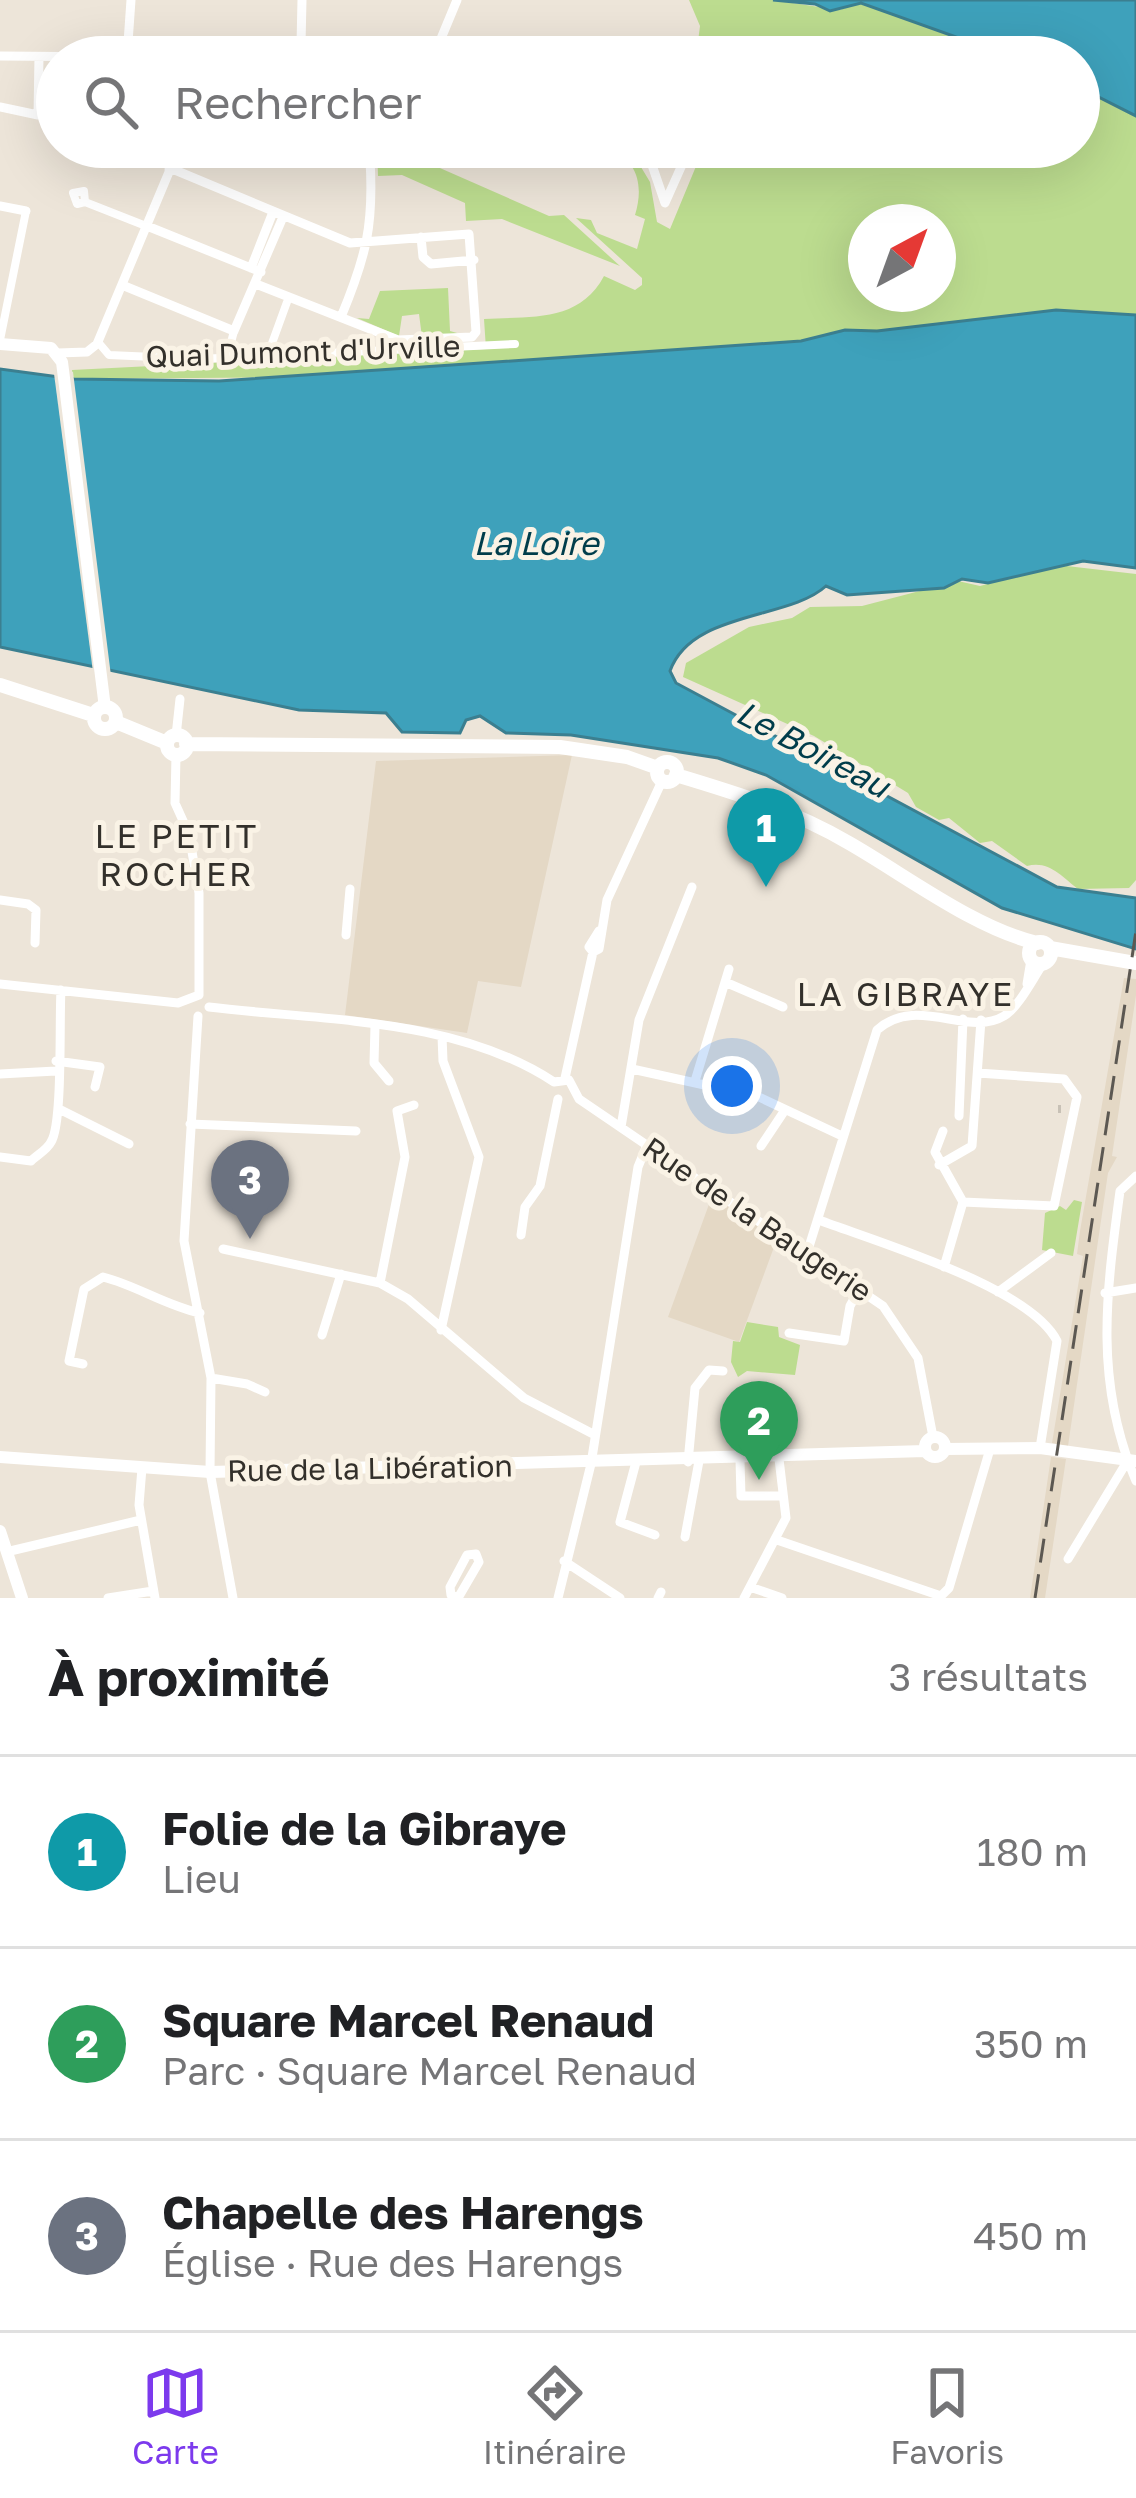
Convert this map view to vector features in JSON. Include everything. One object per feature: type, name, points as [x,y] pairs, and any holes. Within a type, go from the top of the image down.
[{"type":"main road","points":[[0,686],[101,708],[100,726],[116,722],[176,745],[560,747],[626,757],[665,775],[773,805],[1040,955],[1136,967]]},
{"type":"street","points":[[129,36],[130,0]]},
{"type":"street","points":[[301,36],[302,0]]},
{"type":"street","points":[[447,36],[457,0]]},
{"type":"street","points":[[0,56],[36,57]]},
{"type":"street","points":[[0,107],[36,115]]},
{"type":"street","points":[[0,206],[26,211],[0,342],[60,358],[90,351],[98,342],[170,168],[350,243],[370,238],[421,237],[472,236],[474,260],[431,264],[423,257],[421,237]]},
{"type":"street","points":[[256,284],[341,316],[370,238],[369,168]]},
{"type":"street","points":[[653,168],[665,203],[681,168]]},
{"type":"street","points":[[85,202],[256,270]]},
{"type":"street","points":[[226,358],[278,214]]},
{"type":"street","name":"Quai Dumont d'Urville","points":[[341,316],[393,338],[472,337],[474,260]]},
{"type":"street","points":[[122,285],[234,331]]},
{"type":"street","points":[[267,357],[286,302]]},
{"type":"street","name":"Quai Dumont d'Urville","points":[[98,342],[110,355],[199,359],[515,344]]},
{"type":"street","points":[[199,359],[202,344]]},
{"type":"street","points":[[60,358],[101,708]]},
{"type":"street","points":[[181,699],[175,803],[189,834],[198,880],[189,1001],[198,1016],[184,1241],[211,1378],[210,1472],[233,1598]]},
{"type":"street","points":[[521,1235],[525,1207],[540,1186],[558,1099],[551,1089],[559,1080],[593,952],[603,938],[599,931],[665,775]]},
{"type":"street","points":[[621,1127],[639,1020],[692,887]]},
{"type":"street","points":[[346,935],[350,889]]},
{"type":"street","points":[[0,900],[28,904],[36,910],[34,943]]},
{"type":"street","points":[[807,1253],[871,1042],[881,1026],[907,1015],[981,1020],[1009,1012],[1040,955]]},
{"type":"street","points":[[695,1082],[729,969]]},
{"type":"street","points":[[725,982],[783,1007]]},
{"type":"street","points":[[0,984],[189,1001],[442,1036],[504,1055],[559,1080],[572,1093],[558,1099]]},
{"type":"street","points":[[0,1157],[31,1162],[50,1147],[61,1110],[56,1066],[61,990]]},
{"type":"street","points":[[198,1016],[209,1007]]},
{"type":"street","points":[[959,1116],[964,1018]]},
{"type":"street","points":[[940,1165],[972,1146],[981,1020]]},
{"type":"street","points":[[375,1026],[374,1063],[388,1081]]},
{"type":"street","points":[[441,1330],[479,1157],[441,1055],[442,1036]]},
{"type":"street","points":[[0,1074],[56,1066],[100,1067],[95,1087]]},
{"type":"street","points":[[632,1069],[759,1097],[842,1136]]},
{"type":"street","points":[[963,1202],[1054,1206],[1075,1111],[1075,1088],[1064,1079],[978,1073]]},
{"type":"street","name":"Rue de la Baugerie","points":[[572,1093],[860,1288],[893,1318],[918,1358],[933,1437]]},
{"type":"street","points":[[383,1118],[414,1105]]},
{"type":"street","points":[[1061,1109],[1075,1111]]},
{"type":"street","points":[[61,1110],[129,1144]]},
{"type":"street","points":[[761,1146],[785,1110]]},
{"type":"street","points":[[380,1283],[405,1157],[397,1111]]},
{"type":"street","points":[[190,1124],[356,1131]]},
{"type":"street","points":[[943,1131],[935,1152],[963,1202],[944,1267]]},
{"type":"street","points":[[558,1598],[591,1464],[638,1167],[647,1145]]},
{"type":"street","points":[[1136,1176],[1123,1184],[1105,1293],[1105,1375],[1136,1481]]},
{"type":"street","points":[[819,1220],[944,1267],[1039,1314],[1056,1335],[1042,1448]]},
{"type":"street","points":[[223,1249],[380,1283],[408,1299],[524,1398],[595,1435]]},
{"type":"street","points":[[998,1292],[1051,1253]]},
{"type":"street","points":[[322,1335],[341,1274]]},
{"type":"street","points":[[83,1364],[69,1361],[84,1289],[103,1277],[136,1286],[161,1304],[200,1313]]},
{"type":"street","points":[[789,1334],[844,1341],[850,1306],[860,1288]]},
{"type":"street","points":[[1105,1293],[1136,1288]]},
{"type":"street","points":[[685,1537],[695,1388],[709,1370],[723,1371]]},
{"type":"street","points":[[211,1378],[248,1384],[265,1393]]},
{"type":"street","points":[[925,1451],[933,1437],[945,1449]]},
{"type":"street","name":"Rue de la Libération","points":[[0,1456],[210,1472],[779,1459],[925,1451],[936,1457],[945,1449],[1042,1448],[1132,1460]]},
{"type":"street","points":[[777,1540],[941,1596],[949,1588],[990,1450]]},
{"type":"street","points":[[744,1598],[786,1518],[779,1459]]},
{"type":"street","points":[[740,1460],[741,1496],[780,1496]]},
{"type":"street","points":[[1068,1558],[1132,1460]]},
{"type":"street","points":[[637,1462],[620,1522],[655,1535]]},
{"type":"street","points":[[108,1598],[154,1594],[141,1520],[142,1468]]},
{"type":"street","points":[[6,1552],[141,1520]]},
{"type":"street","points":[[0,1531],[22,1598]]},
{"type":"street","points":[[564,1561],[620,1598]]},
{"type":"street","points":[[751,1587],[782,1598]]},
{"type":"shaded area","points":[[572,755],[521,987],[478,981],[467,1033],[345,1015],[376,761]]},
{"type":"shaded area","points":[[1124,978],[1136,979],[1136,995],[1112,1156],[1117,1157],[1108,1173],[1068,1446],[1052,1443],[1083,1256],[1077,1254],[1080,1231]]},
{"type":"shaded area","points":[[712,1196],[777,1239],[739,1342],[668,1317]]},
{"type":"shaded area","points":[[1051,1457],[1066,1459],[1045,1598],[1030,1598]]},
{"type":"green space","points":[[689,0],[773,0],[839,10],[861,3],[953,36],[699,36],[700,26]]},
{"type":"green space","points":[[1100,88],[1136,90],[1136,328],[988,318],[877,331],[845,330],[801,341],[320,377],[73,379],[72,370],[486,349],[484,319],[567,309],[594,291],[604,276],[635,290],[642,285],[642,278],[576,218],[591,220],[597,233],[637,249],[645,219],[635,215],[639,194],[632,168],[642,168],[650,182],[657,222],[670,229],[695,168],[1100,168]]},
{"type":"green space","points":[[378,168],[440,168],[549,216],[564,215],[620,266],[502,219],[466,221],[465,203],[402,175],[378,176]]},
{"type":"green space","points":[[448,288],[450,331],[464,335],[422,337],[419,314],[402,316],[399,336],[357,318],[369,319],[380,291]]},
{"type":"green space","points":[[1058,565],[1136,574],[1136,880],[1129,888],[1078,889],[1049,867],[1027,866],[992,841],[980,843],[949,818],[939,820],[916,807],[908,793],[814,736],[683,677],[686,663],[749,627],[792,618],[810,607],[862,606],[958,581],[980,586]]},
{"type":"green space","points":[[1074,1200],[1082,1202],[1073,1256],[1042,1250],[1045,1213],[1060,1206],[1066,1210]]},
{"type":"green space","points":[[747,1322],[778,1327],[779,1337],[800,1345],[795,1375],[747,1371],[738,1377],[731,1362],[733,1341],[740,1342]]},
{"type":"water","points":[[773,0],[1136,0],[1136,116],[1100,98],[1100,36],[953,36],[861,3],[830,11],[815,4]]},
{"type":"water","name":"La Loire","points":[[1056,310],[1136,315],[1136,568],[1083,561],[988,583],[962,579],[944,588],[847,595],[826,586],[810,597],[698,637],[670,671],[676,683],[1057,887],[1136,898],[1136,949],[1002,908],[766,775],[718,758],[571,735],[506,733],[480,716],[466,720],[460,733],[402,732],[386,713],[299,710],[0,647],[0,369],[74,379],[219,381],[801,341],[845,330],[877,331]]},
{"type":"pier","points":[[53,366],[73,372],[111,676],[93,672]]},
{"type":"railway","points":[[1035,1598],[1136,931]]},
{"type":"place","name":"Folie de la Gibraye","points":[[766,887]]},
{"type":"place","name":"Chapelle des Harengs","points":[[250,1239]]},
{"type":"place","name":"Square Marcel Renaud","points":[[759,1480]]},
{"type":"district","name":"LE PETIT ROCHER","points":[[177,855]]},
{"type":"district","name":"LA GIBRAYE","points":[[906,994]]},
{"type":"water label","name":"Le Boireau","points":[[813,749]]}]
